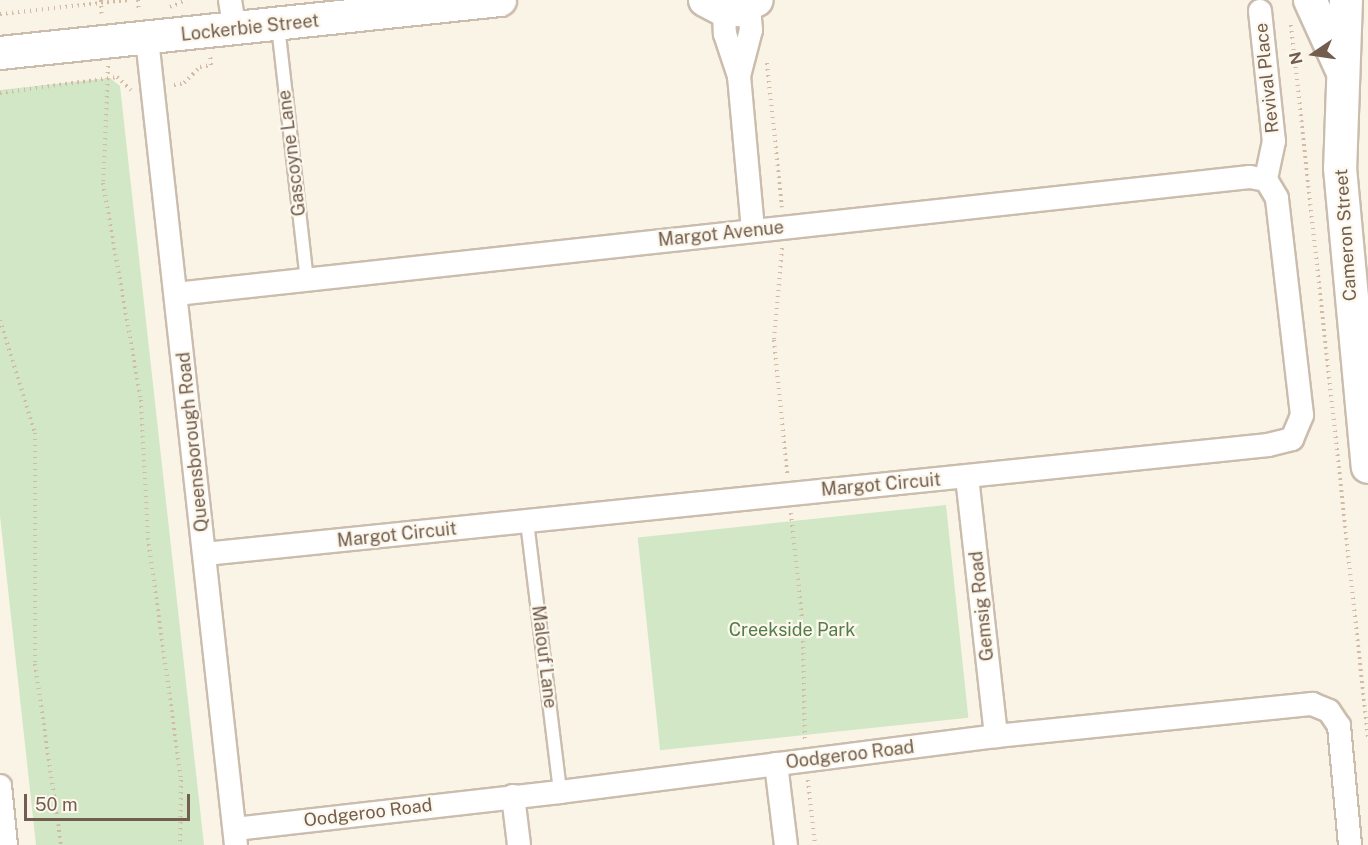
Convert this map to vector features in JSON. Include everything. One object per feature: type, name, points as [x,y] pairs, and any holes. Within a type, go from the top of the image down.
[{"type":"street","name":"Lockerbie Street","points":[[0,53],[147,39],[233,15],[278,26],[458,2],[500,0]]},
{"type":"street","name":"Cameron Street","points":[[1346,0],[1340,168],[1368,467]]},
{"type":"street","points":[[734,4],[725,34],[739,76],[753,231]]},
{"type":"street","points":[[1300,10],[1344,74]]},
{"type":"street","name":"Revival Place","points":[[1260,11],[1274,141],[1266,180]]},
{"type":"street","name":"Queensborough Road","points":[[147,39],[236,837]]},
{"type":"street","name":"Margot Avenue","points":[[177,294],[1250,177],[1266,180]]},
{"type":"street","name":"Margot Circuit","points":[[205,555],[1268,445],[1292,439],[1302,415],[1277,198],[1266,180]]},
{"type":"street","name":"Gemsig Road","points":[[967,477],[996,736]]},
{"type":"street","name":"Oodgeroo Road","points":[[236,837],[513,796],[560,792],[996,736],[1312,704],[1329,711],[1339,726],[1350,845]]},
{"type":"street","points":[[776,764],[786,845]]},
{"type":"street","points":[[0,786],[6,845]]},
{"type":"street","points":[[513,796],[519,845]]},
{"type":"lane","name":"Gascoyne Lane","points":[[278,26],[307,279]]},
{"type":"lane","name":"Malouf Lane","points":[[527,522],[560,792]]},
{"type":"path","points":[[0,14],[101,1],[128,0]]},
{"type":"path","points":[[101,1],[110,85],[103,183],[141,400],[148,538],[181,780],[180,845]]},
{"type":"path","points":[[1300,10],[1368,737]]},
{"type":"path","points":[[766,57],[784,228],[774,340],[803,629],[806,760],[815,845]]},
{"type":"path","points":[[0,320],[35,433],[35,664],[61,845]]},
{"type":"green space","points":[[110,78],[120,86],[204,845],[36,845],[0,516],[0,90]]},
{"type":"green space","name":"Creekside Park","points":[[946,505],[968,718],[660,750],[638,537]]}]
